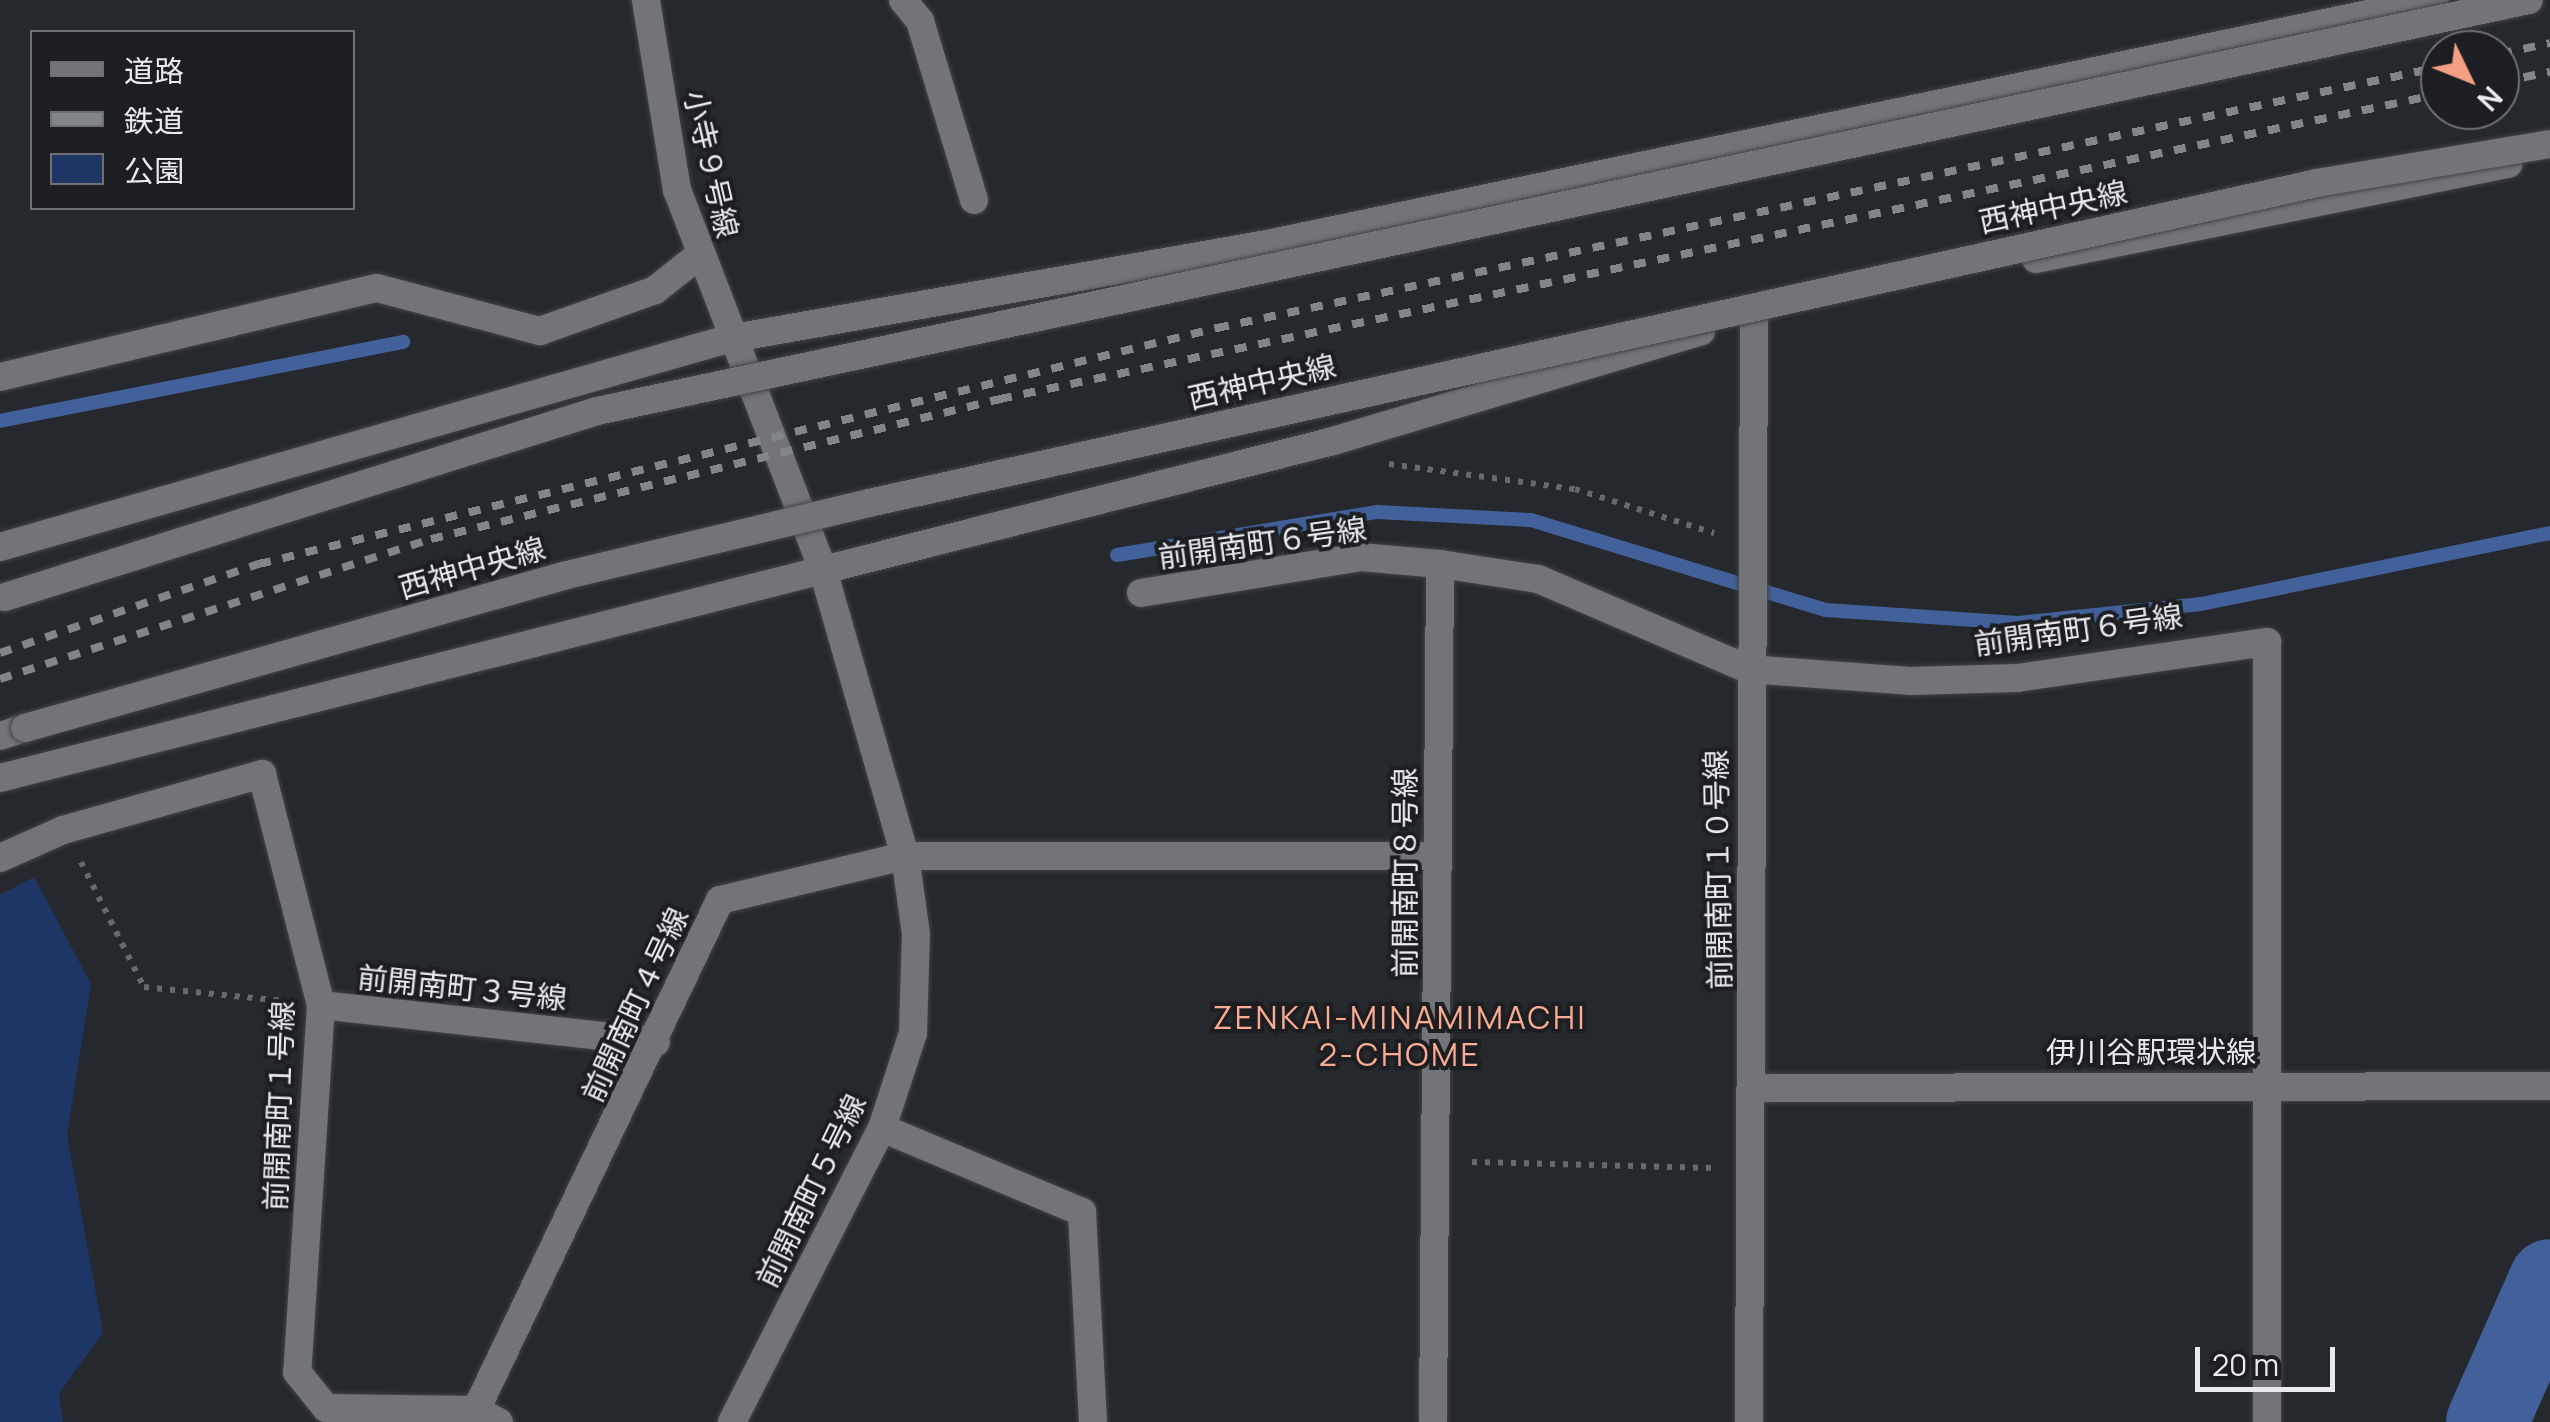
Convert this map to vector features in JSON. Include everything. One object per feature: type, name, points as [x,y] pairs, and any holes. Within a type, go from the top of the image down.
[{"type":"street","name":"小寺９号線","points":[[646,0],[677,190],[728,339],[823,570]]},
{"type":"street","points":[[902,0],[920,21],[974,200]]},
{"type":"street","points":[[0,547],[728,339],[1267,244],[2312,11],[2434,0]]},
{"type":"street","points":[[2,598],[597,411],[2529,0]]},
{"type":"street","name":"西神中央線","points":[[13,732],[567,575],[869,504],[2279,192],[2550,144]]},
{"type":"street","name":"西神中央線","points":[[0,778],[1333,442],[1754,318],[2550,157]]},
{"type":"street","points":[[0,377],[377,288],[540,331],[656,290],[698,256]]},
{"type":"street","name":"前開南町１０号線","points":[[1749,1422],[1752,1088],[1748,543],[1754,318]]},
{"type":"street","name":"前開南町６号線","points":[[1141,593],[1360,556],[1538,578],[1748,656],[2018,678],[2267,642],[2261,1083],[2267,1422]]},
{"type":"street","name":"前開南町８号線","points":[[1433,1422],[1440,564]]},
{"type":"street","name":"前開南町５号線","points":[[732,1422],[882,1128],[913,1033],[916,934],[904,856],[823,570]]},
{"type":"street","name":"前開南町１号線","points":[[63,830],[262,774],[322,1005],[297,1372],[326,1408],[487,1416]]},
{"type":"street","points":[[0,858],[63,830]]},
{"type":"street","name":"前開南町４号線","points":[[487,1416],[720,900],[904,856],[1438,856]]},
{"type":"street","name":"前開南町３号線","points":[[322,1005],[656,1042]]},
{"type":"street","name":"伊川谷駅環状線","points":[[1752,1088],[2261,1083],[2543,1086]]},
{"type":"street","points":[[882,1128],[1082,1212],[1093,1422]]},
{"type":"path","points":[[1382,460],[1575,490],[1714,533]]},
{"type":"path","points":[[63,830],[144,987],[322,1005]]},
{"type":"path","points":[[1436,1162],[1750,1168]]},
{"type":"green space","points":[[34,877],[91,984],[67,1135],[103,1332],[59,1394],[63,1422],[0,1422],[0,895]]},
{"type":"waterway","points":[[0,421],[403,342]]},
{"type":"waterway","points":[[1117,555],[1377,512],[1531,520],[1826,610],[2018,623],[2201,604],[2550,533]]},
{"type":"waterway","points":[[2487,1422],[2550,1280]]},
{"type":"railway","points":[[2520,50],[2550,43]]},
{"type":"railway","points":[[0,653],[259,564],[1217,328],[2420,71]]},
{"type":"railway","points":[[2520,78],[2550,72]]},
{"type":"railway","points":[[0,679],[431,539],[1000,399],[2420,98]]},
{"type":"district","name":"ZENKAI-MINAMIMACHI 2-CHOME","points":[[1400,1036]]}]
